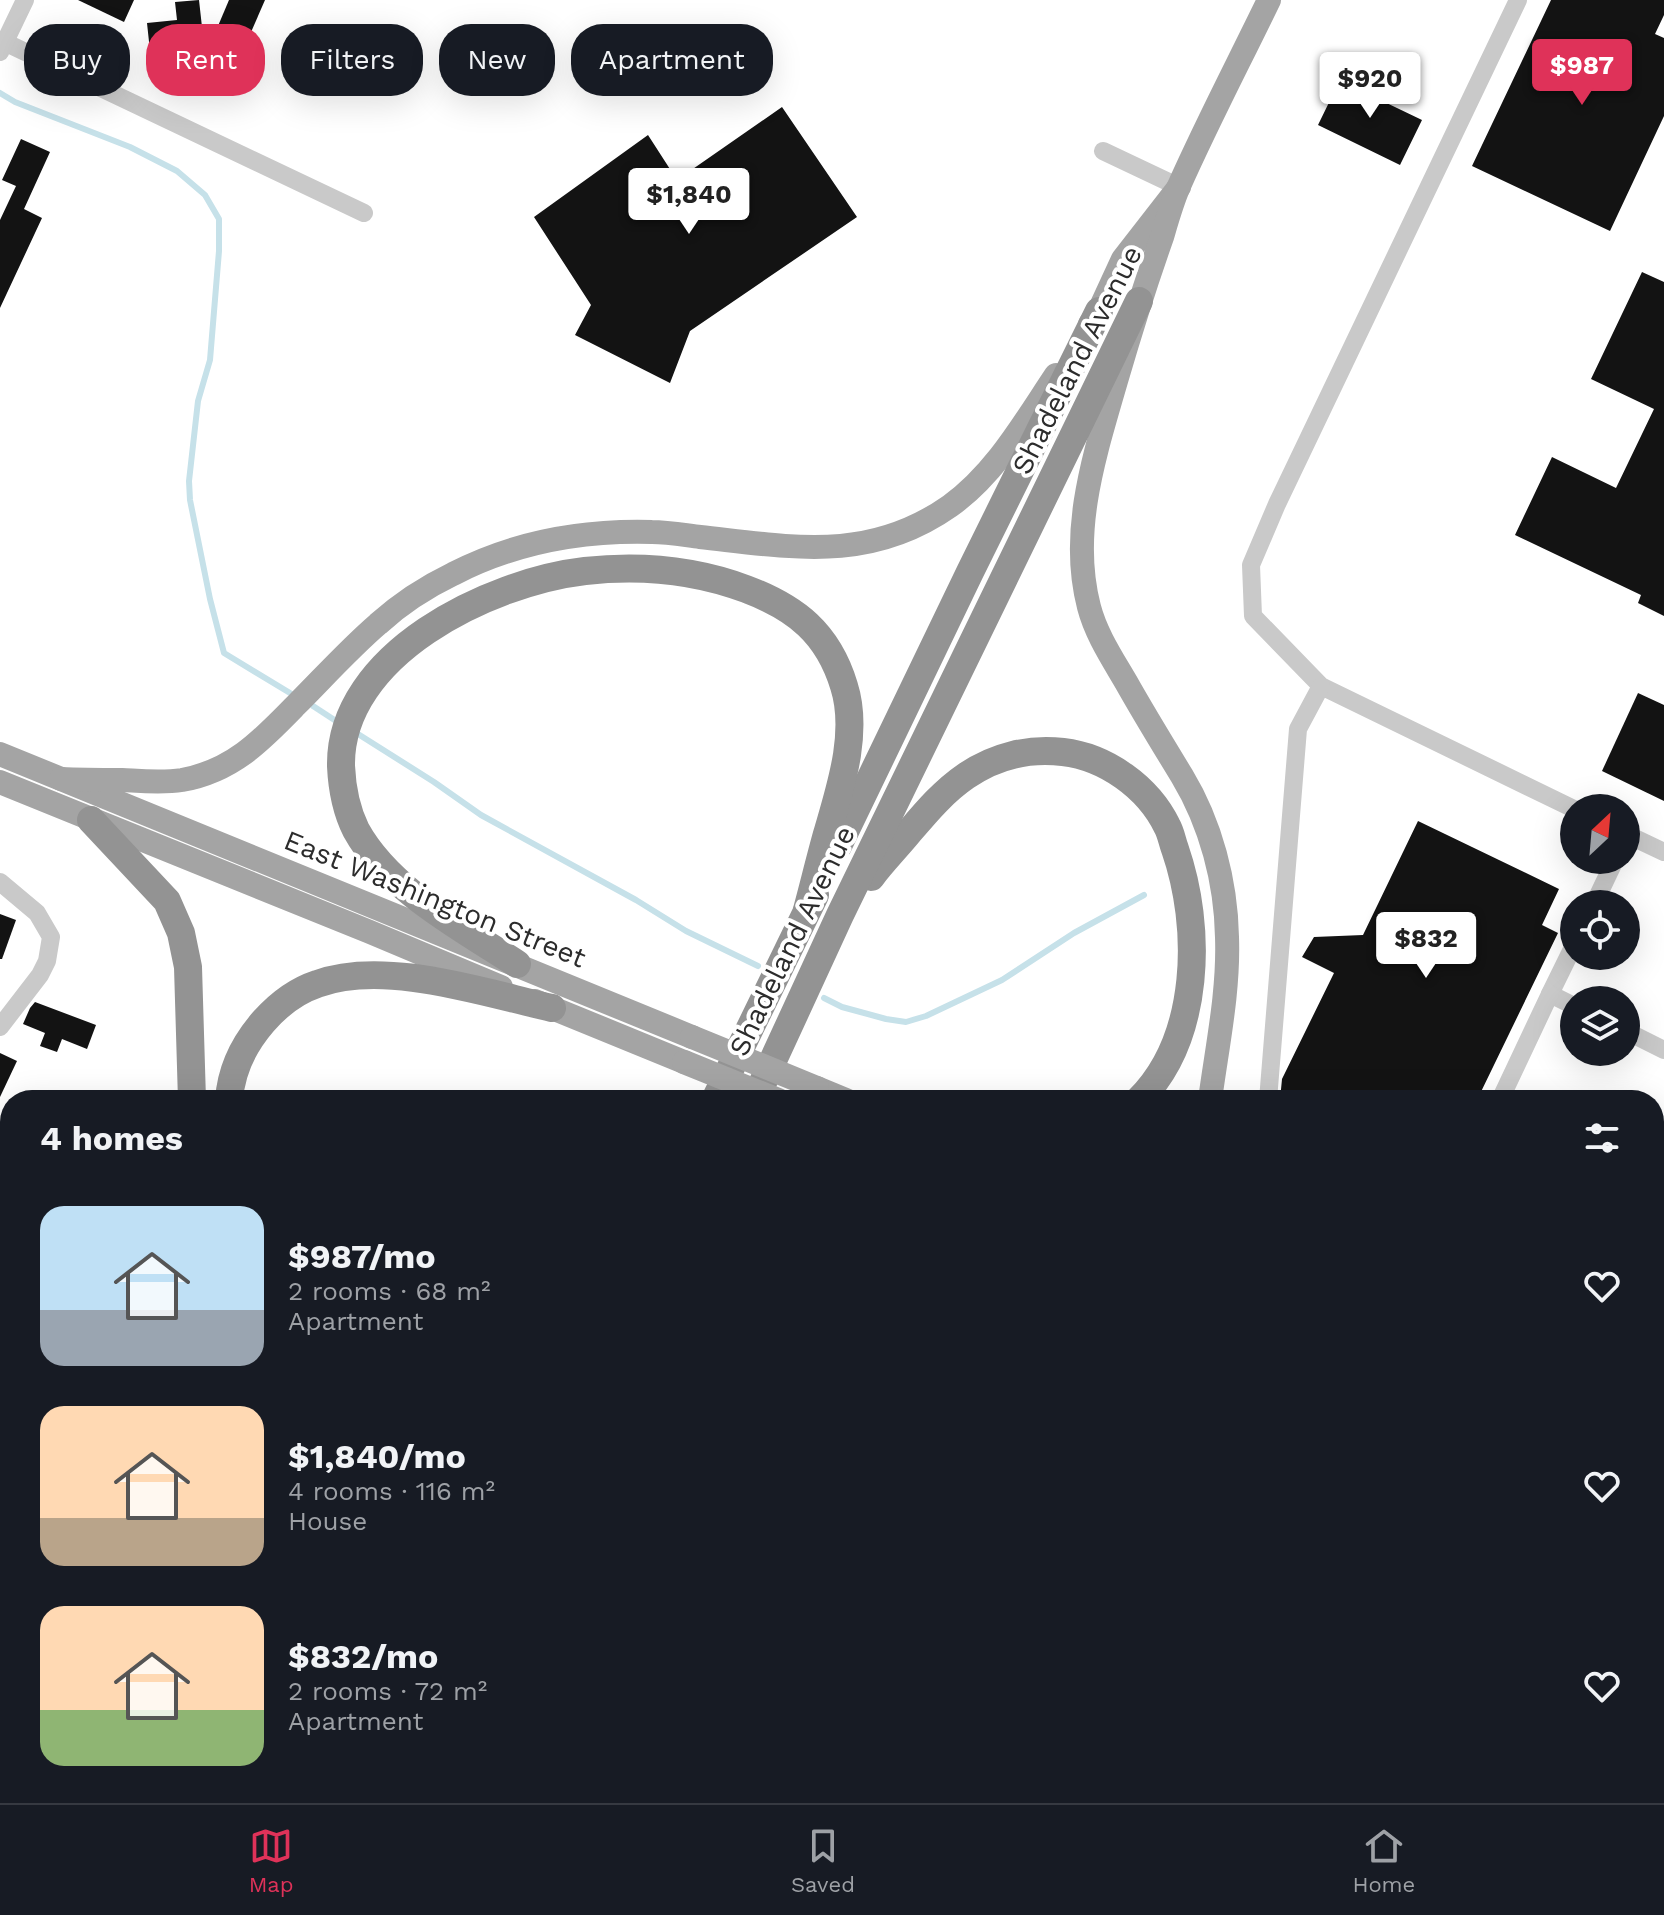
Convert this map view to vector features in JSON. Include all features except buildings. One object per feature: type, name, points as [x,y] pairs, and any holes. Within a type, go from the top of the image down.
[{"type":"highway","name":"Shadeland Avenue","points":[[760,1090],[840,915],[1139,301]]},
{"type":"highway","name":"Shadeland Avenue","points":[[720,1090],[1099,311]]},
{"type":"highway","points":[[517,964],[434,910],[398,881],[378,859],[356,830],[348,810],[342,785],[341,759],[348,724],[357,701],[374,676],[397,654],[439,623],[469,607],[521,585],[558,575],[605,569],[652,569],[724,581],[770,598],[789,609],[822,641],[845,687],[848,744],[843,778],[807,910]]},
{"type":"highway","points":[[840,915],[924,814],[968,774],[1006,756],[1032,751],[1075,753],[1107,765],[1139,787],[1167,825],[1181,865],[1191,921],[1191,964],[1180,1027],[1164,1069],[1148,1090]]},
{"type":"highway","points":[[91,820],[167,901],[181,933],[188,967],[192,1090]]},
{"type":"highway","points":[[231,1090],[234,1073],[253,1034],[283,1003],[320,982],[364,976],[411,977],[552,1008]]},
{"type":"main road","points":[[1179,187],[1269,0]]},
{"type":"main road","name":"Shadeland Avenue","points":[[1139,301],[1179,187]]},
{"type":"main road","name":"Shadeland Avenue","points":[[1099,311],[1123,259],[1179,187]]},
{"type":"main road","points":[[1139,301],[1092,468],[1081,540],[1082,566],[1089,609],[1106,649],[1183,778],[1199,809],[1216,859],[1226,920],[1227,955],[1211,1090]]},
{"type":"main road","points":[[61,779],[166,782],[199,776],[224,766],[260,742],[393,611],[452,574],[516,548],[558,537],[627,531],[828,548],[872,541],[913,527],[951,505],[990,469],[1099,311]]},
{"type":"main road","name":"East Washington Street","points":[[0,754],[822,1090]]},
{"type":"main road","name":"East Washington Street","points":[[1,785],[370,932],[753,1090]]},
{"type":"street","points":[[25,0],[2,45],[364,213]]},
{"type":"street","points":[[1518,0],[1277,504],[1251,565],[1253,616],[1321,686],[1560,802]]},
{"type":"street","points":[[1103,151],[1179,187]]},
{"type":"street","points":[[1269,1090],[1298,729],[1321,686]]},
{"type":"street","points":[[1640,841],[1664,852]]},
{"type":"street","points":[[0,882],[37,913],[51,937],[47,961],[40,975],[0,1027]]},
{"type":"street","points":[[1505,1090],[1562,970]]},
{"type":"street","points":[[1550,994],[1560,999]]},
{"type":"street","points":[[1640,1038],[1664,1050]]},
{"type":"waterway","points":[[0,93],[15,102],[130,147],[177,171],[205,195],[219,219],[210,360],[198,401],[189,481],[190,500],[224,653],[290,693]]},
{"type":"waterway","points":[[313,706],[336,721]]},
{"type":"waterway","points":[[358,734],[481,815],[686,931],[758,966]]},
{"type":"waterway","points":[[824,998],[842,1007],[886,1019],[906,1022],[926,1016],[1002,980],[1074,933],[1144,895]]}]
